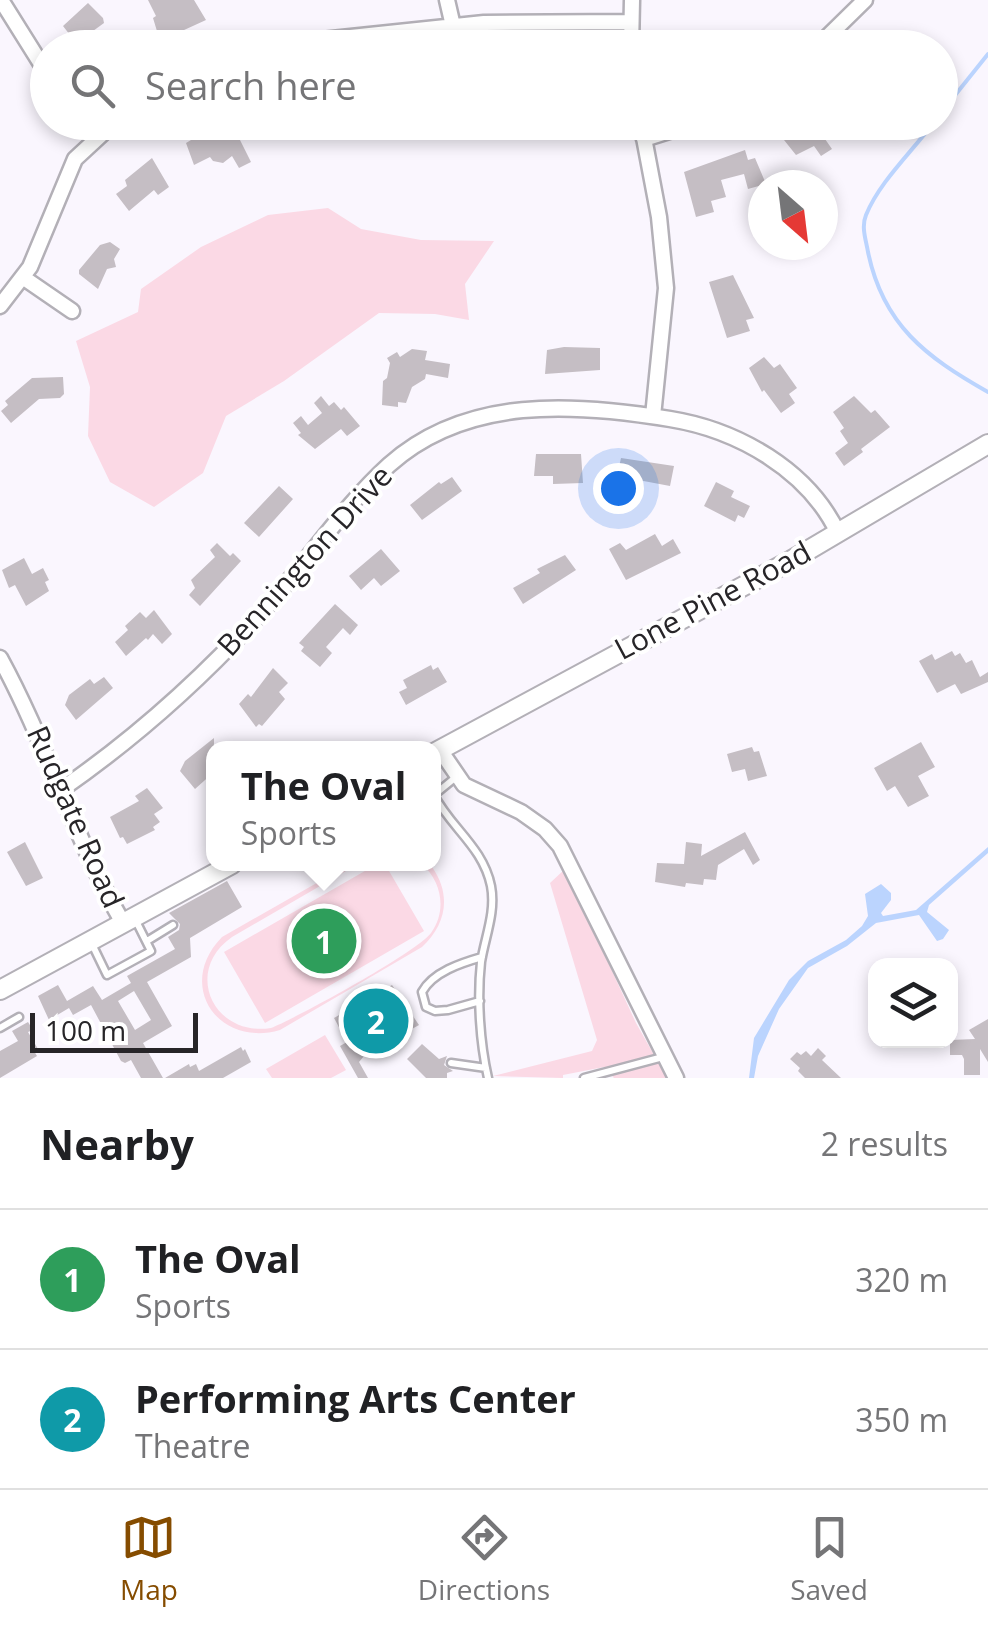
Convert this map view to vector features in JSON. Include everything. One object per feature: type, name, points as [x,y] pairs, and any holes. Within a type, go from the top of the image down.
[{"type":"street","points":[[1,0],[30,46]]},
{"type":"street","points":[[447,0],[454,26]]},
{"type":"street","points":[[630,30],[632,0]]},
{"type":"street","points":[[834,30],[865,0]]},
{"type":"street","points":[[422,30],[518,21],[630,22]]},
{"type":"street","points":[[0,306],[24,278],[75,159],[92,140]]},
{"type":"street","points":[[644,140],[664,244],[666,288],[653,416]]},
{"type":"street","points":[[24,278],[72,311]]},
{"type":"street","name":"Bennington Drive","points":[[62,789],[129,738],[201,674],[273,600],[368,485],[414,446],[463,421],[518,409],[572,408],[653,416],[725,434],[767,456],[816,498],[838,534]]},
{"type":"street","name":"Lone Pine Road","points":[[441,749],[838,534],[988,444]]},
{"type":"street","name":"Rudgate Road","points":[[0,658],[36,727],[104,889],[128,920]]},
{"type":"street","points":[[441,756],[471,790],[521,812],[560,846],[676,1078]]},
{"type":"street","points":[[0,990],[219,871]]},
{"type":"lane","points":[[441,789],[456,777]]},
{"type":"lane","points":[[441,813],[477,850],[491,886],[480,1002],[488,1078]]},
{"type":"lane","points":[[90,941],[107,975],[151,950],[128,920]]},
{"type":"lane","points":[[147,940],[174,926]]},
{"type":"lane","points":[[480,1002],[435,1011],[426,1007],[422,992],[427,982],[462,962],[482,956]]},
{"type":"lane","points":[[0,1028],[19,1017]]},
{"type":"lane","points":[[584,1078],[663,1057]]},
{"type":"lane","points":[[451,1063],[486,1068]]},
{"type":"shaded area","points":[[328,208],[361,229],[421,240],[494,241],[465,284],[469,320],[435,314],[379,313],[284,381],[226,416],[203,473],[154,507],[110,482],[88,436],[90,387],[76,341],[138,312],[141,289],[201,247],[268,215]]},
{"type":"shaded area","points":[[565,869],[636,1023],[667,1078],[614,1078],[604,1067],[563,1078],[493,1076],[592,1051],[597,1040],[550,883]]},
{"type":"shaded area","points":[[338,871],[346,871],[232,937],[217,951],[209,967],[211,999],[220,1012],[251,1028],[271,1028],[356,984],[421,942],[431,933],[439,915],[438,888],[429,871],[434,871],[442,888],[441,919],[422,947],[280,1030],[238,1030],[210,1008],[203,992],[203,974],[208,956],[222,937]]},
{"type":"shaded area","points":[[365,871],[389,871],[424,931],[265,1023],[224,952]]},
{"type":"shaded area","points":[[325,1035],[346,1070],[331,1078],[272,1078],[266,1069]]},
{"type":"water","points":[[988,847],[988,853],[929,905],[927,912],[949,930],[943,939],[937,941],[919,915],[876,923],[847,946],[808,968],[779,1009],[758,1056],[754,1078],[749,1078],[754,1038],[789,980],[808,961],[846,940],[862,926],[868,916],[865,894],[881,884],[891,893],[883,916],[916,910]]},
{"type":"building","points":[[148,0],[194,0],[206,20],[184,30],[157,30],[153,18],[156,16]]},
{"type":"building","points":[[88,3],[104,23],[94,30],[66,30],[63,26]]},
{"type":"building","points":[[240,140],[251,162],[239,168],[232,156],[223,163],[210,157],[194,165],[186,143]]},
{"type":"building","points":[[784,140],[826,140],[832,149],[821,156],[814,146],[796,155]]},
{"type":"building","points":[[745,150],[748,160],[755,158],[760,170],[748,170],[748,189],[744,174],[721,180],[726,197],[711,201],[714,212],[696,217],[684,172]]},
{"type":"building","points":[[152,158],[169,187],[158,195],[154,190],[129,211],[116,194],[127,186],[125,180]]},
{"type":"building","points":[[110,242],[120,249],[114,259],[116,267],[107,269],[98,289],[79,270],[100,245]]},
{"type":"building","points":[[733,275],[754,318],[746,320],[750,331],[727,338],[709,282]]},
{"type":"building","points":[[600,348],[600,370],[545,374],[547,350]]},
{"type":"building","points":[[412,349],[427,351],[425,360],[450,364],[448,378],[426,374],[412,387],[406,403],[398,402],[398,407],[382,405],[383,381],[390,363],[387,358],[397,352],[400,357]]},
{"type":"building","points":[[764,357],[774,368],[780,364],[797,388],[789,394],[795,403],[781,413],[762,392],[749,368]]},
{"type":"building","points":[[63,377],[64,394],[60,398],[39,399],[11,423],[1,411],[8,405],[5,401],[32,378]]},
{"type":"building","points":[[321,396],[329,406],[334,402],[341,410],[344,407],[360,426],[347,436],[341,429],[315,449],[298,435],[301,433],[293,423],[301,416],[308,425],[322,413],[314,403]]},
{"type":"building","points":[[854,396],[871,413],[875,410],[890,427],[844,466],[835,453],[848,443],[833,412]]},
{"type":"building","points":[[536,454],[581,454],[583,483],[553,484],[553,476],[534,476]]},
{"type":"building","points":[[621,458],[674,466],[670,486],[617,476]]},
{"type":"building","points":[[452,477],[462,491],[422,520],[410,505],[439,482]]},
{"type":"building","points":[[716,482],[734,491],[731,497],[750,506],[744,518],[738,515],[735,522],[704,506]]},
{"type":"building","points":[[279,486],[293,499],[259,537],[244,523]]},
{"type":"building","points":[[655,534],[662,546],[673,539],[681,553],[626,580],[609,549],[620,543],[626,550]]},
{"type":"building","points":[[217,543],[241,561],[200,606],[189,595],[195,588],[191,580],[215,557],[210,550]]},
{"type":"building","points":[[381,549],[400,571],[381,586],[374,578],[361,590],[349,576]]},
{"type":"building","points":[[565,555],[576,570],[523,604],[513,588],[540,573],[537,569]]},
{"type":"building","points":[[24,558],[32,574],[43,568],[49,580],[45,582],[49,591],[26,606],[15,585],[9,588],[2,570]]},
{"type":"building","points":[[335,604],[358,625],[350,635],[343,628],[326,647],[332,653],[320,667],[301,651],[304,647],[299,643]]},
{"type":"building","points":[[154,610],[172,634],[162,644],[153,634],[126,656],[115,642],[140,612],[146,618]]},
{"type":"building","points":[[952,651],[955,656],[960,653],[966,663],[972,660],[980,677],[988,672],[988,682],[961,694],[955,684],[937,693],[919,661],[932,654],[935,660]]},
{"type":"building","points":[[431,665],[433,670],[438,667],[447,682],[406,705],[399,692],[407,688],[403,680]]},
{"type":"building","points":[[273,668],[288,683],[279,692],[285,699],[262,726],[256,727],[239,704],[248,694],[251,697]]},
{"type":"building","points":[[104,677],[113,688],[76,720],[65,705],[69,695],[90,679],[94,684]]},
{"type":"building","points":[[921,742],[935,767],[918,776],[929,796],[908,807],[895,786],[887,791],[874,768]]},
{"type":"building","points":[[206,744],[206,779],[195,789],[180,771],[185,761]]},
{"type":"building","points":[[752,747],[754,752],[759,751],[767,776],[748,781],[745,769],[732,772],[727,754]]},
{"type":"building","points":[[147,788],[163,808],[154,814],[160,822],[153,827],[155,830],[127,844],[110,817],[139,801],[135,796]]},
{"type":"building","points":[[745,832],[760,860],[753,865],[744,849],[718,865],[716,880],[704,879],[703,885],[686,883],[685,887],[655,882],[657,863],[684,864],[686,842],[702,844],[701,856]]},
{"type":"building","points":[[25,842],[43,878],[26,886],[7,852]]},
{"type":"building","points":[[227,881],[242,907],[190,938],[191,957],[147,982],[172,1026],[143,1043],[163,1078],[141,1078],[131,1060],[121,1061],[91,1005],[73,1015],[69,1008],[49,1020],[38,996],[58,985],[67,1001],[93,986],[102,1000],[131,983],[127,976],[175,949],[168,937],[179,930],[180,924],[169,913]],"holes":[[[134,991],[151,1020],[135,1030],[118,1001]]]},
{"type":"building","points":[[392,985],[419,1025],[364,1056],[359,1062],[368,1078],[358,1078],[340,1046],[347,1042],[334,1018]]},
{"type":"building","points":[[988,1019],[988,1062],[980,1049],[980,1075],[964,1075],[962,1055],[950,1055],[950,1048],[958,1048],[958,1040],[975,1039],[969,1030]]},
{"type":"building","points":[[28,1022],[37,1056],[0,1078],[0,1051],[18,1041],[12,1031]]},
{"type":"building","points":[[422,1044],[439,1059],[447,1056],[444,1065],[453,1071],[447,1073],[447,1078],[426,1078],[407,1059]]},
{"type":"building","points":[[241,1047],[251,1062],[223,1078],[165,1078],[189,1064],[196,1064],[199,1071]]},
{"type":"building","points":[[818,1048],[826,1056],[822,1060],[841,1078],[805,1078],[790,1059],[797,1052],[801,1055],[806,1051],[811,1056]]},
{"type":"waterway","points":[[958,92],[988,54]]},
{"type":"waterway","points":[[919,140],[872,202],[865,220],[865,238],[875,278],[884,300],[910,336],[945,366],[988,392]]},
{"type":"place","name":"The Oval","points":[[324,941]]},
{"type":"place","name":"Performing Arts Center","points":[[376,1021]]}]
